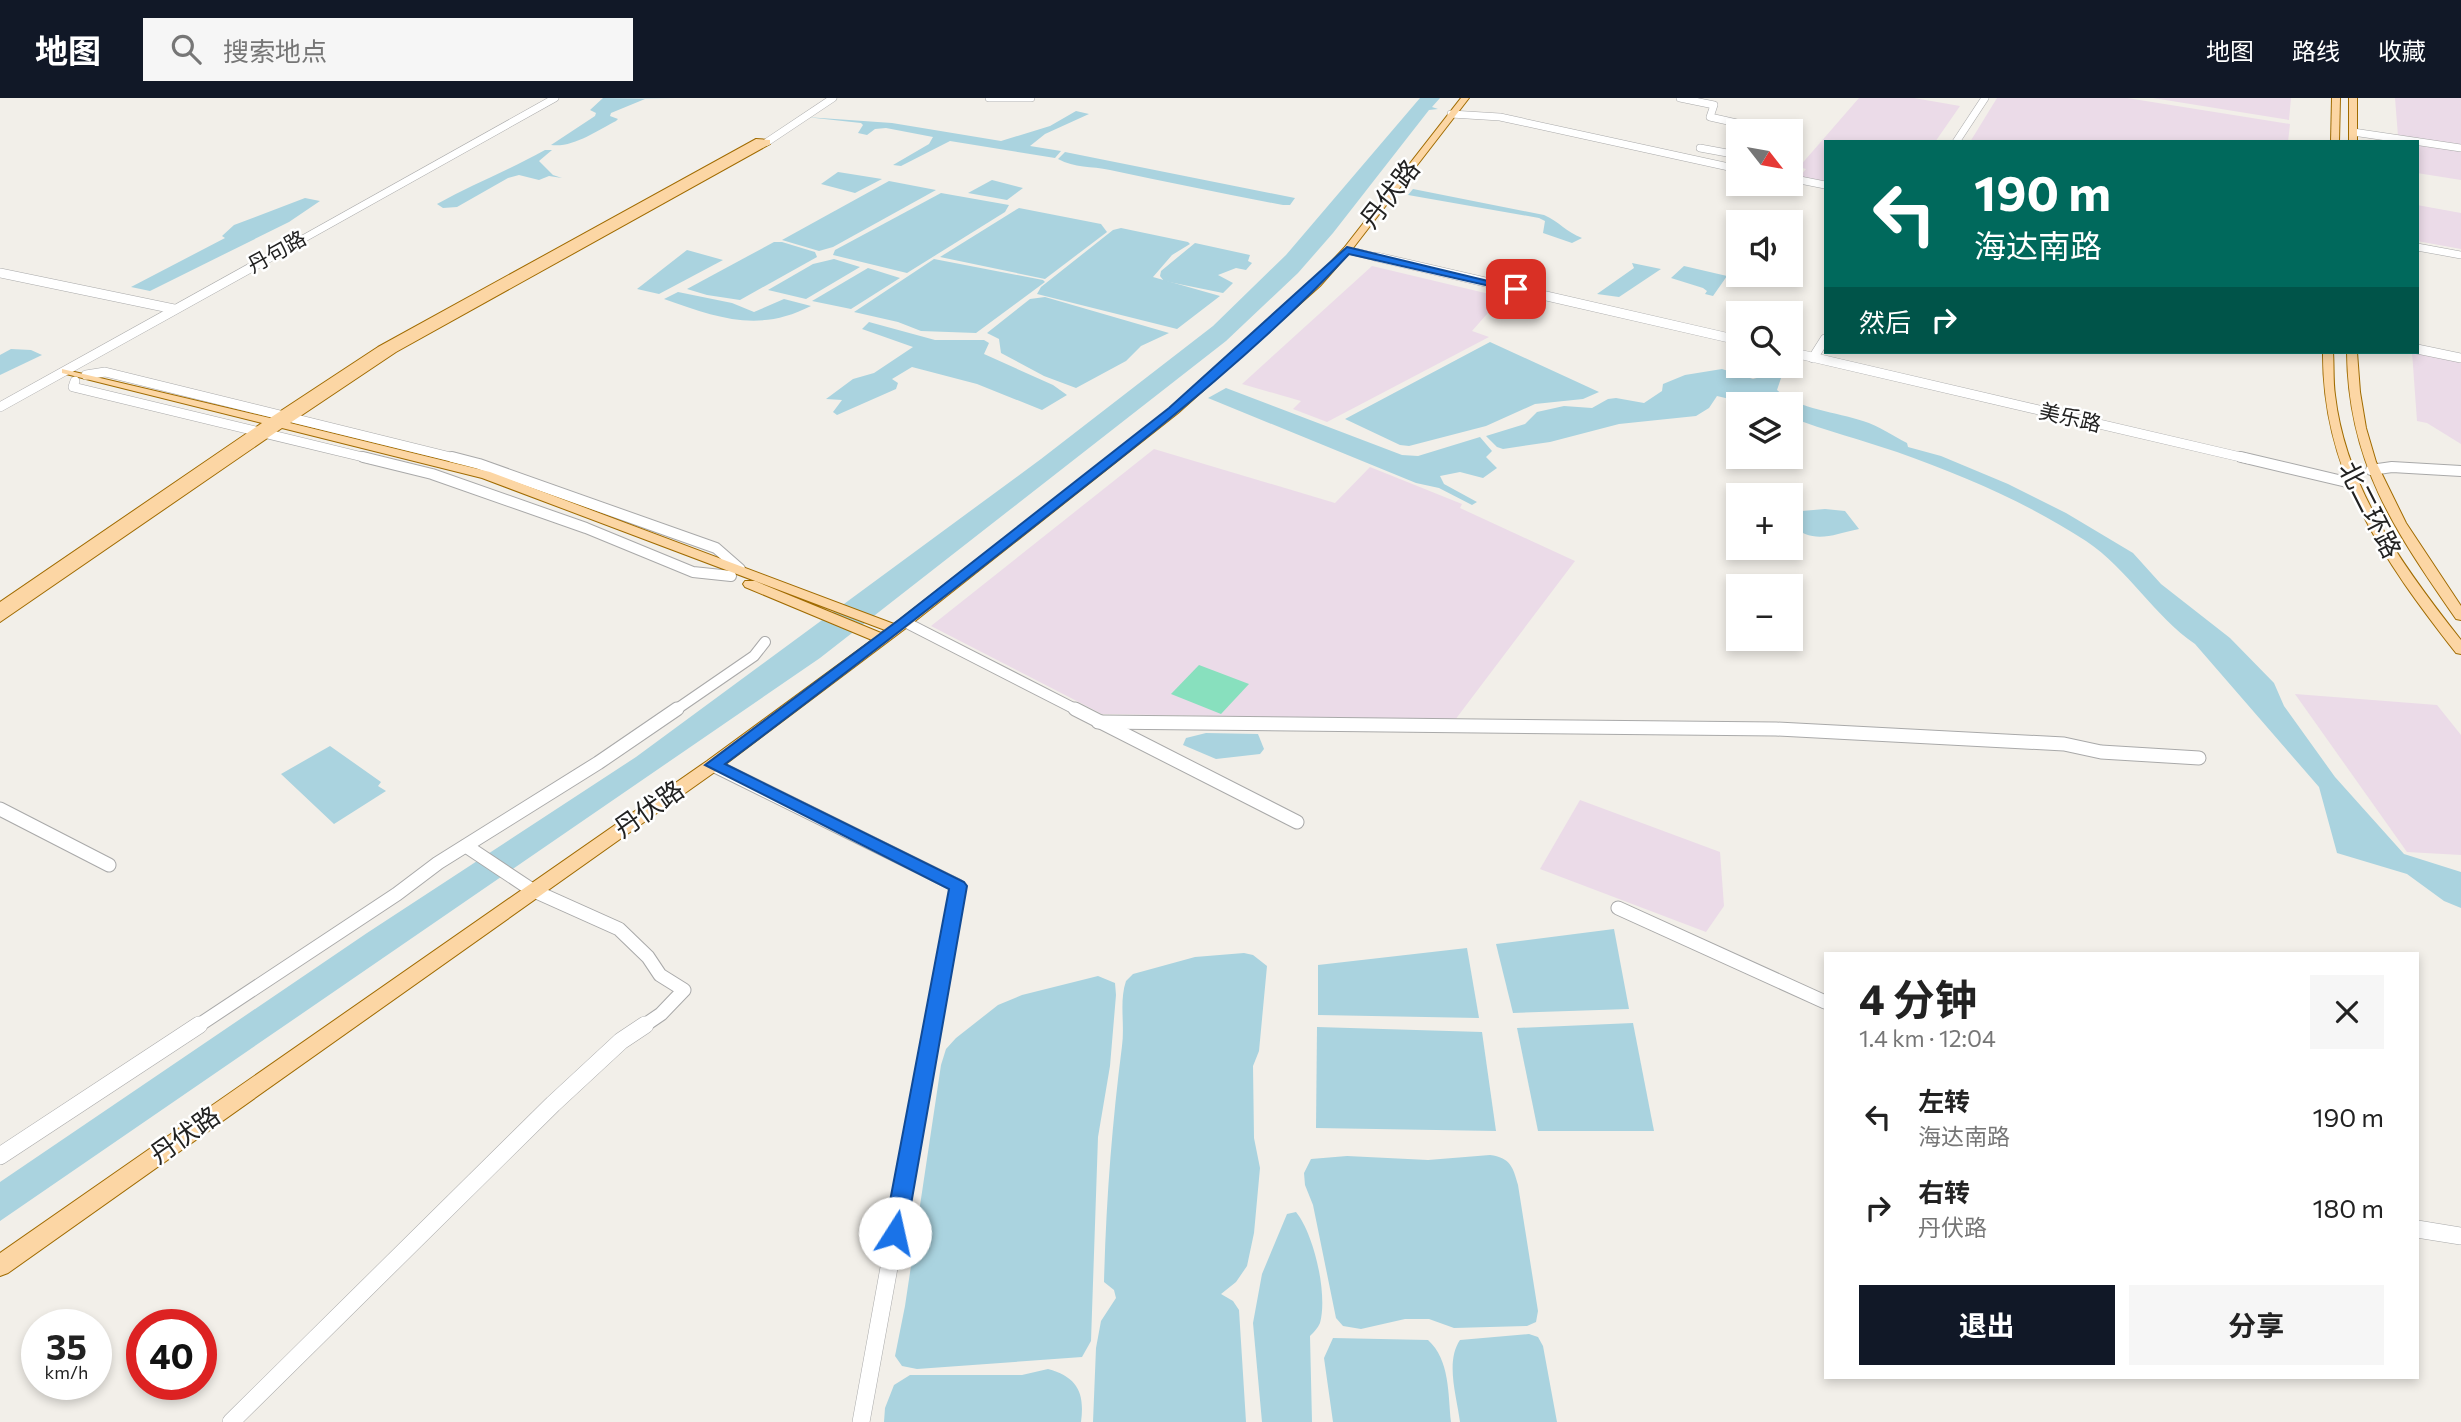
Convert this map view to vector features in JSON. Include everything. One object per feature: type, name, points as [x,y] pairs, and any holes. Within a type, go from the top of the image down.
[{"type":"main road","name":"丹伏路","points":[[0,1266],[713,765],[900,626],[1174,411],[1315,284],[1347,250],[1465,98]]},
{"type":"main road","points":[[2335,140],[2336,98]]},
{"type":"main road","points":[[2353,98],[2353,140]]},
{"type":"main road","points":[[2335,129],[2353,132]]},
{"type":"main road","points":[[0,608],[275,423],[391,350],[767,142]]},
{"type":"main road","name":"北二环路","points":[[2328,354],[2331,417],[2351,483],[2400,568],[2461,650]]},
{"type":"main road","name":"北二环路","points":[[2353,354],[2357,422],[2371,470],[2386,503],[2461,616]]},
{"type":"main road","points":[[70,376],[275,423],[476,478],[874,621],[900,626]]},
{"type":"main road","points":[[0,618],[275,423]]},
{"type":"main road","points":[[2351,483],[2379,488]]},
{"type":"main road","points":[[736,572],[823,615],[882,639]]},
{"type":"street","name":"丹句路","points":[[0,407],[70,376],[174,309],[555,98]]},
{"type":"street","points":[[767,142],[833,98]]},
{"type":"street","points":[[989,98],[1031,98]]},
{"type":"street","points":[[1680,98],[1714,105],[1710,117],[1726,122]]},
{"type":"street","points":[[1957,140],[1985,98]]},
{"type":"street","points":[[1451,114],[1500,117],[1726,166]]},
{"type":"street","points":[[2353,132],[2407,140]]},
{"type":"street","points":[[2419,142],[2461,148]]},
{"type":"street","points":[[1700,148],[1726,153]]},
{"type":"street","points":[[1803,181],[1824,185]]},
{"type":"street","points":[[2419,247],[2461,255]]},
{"type":"street","points":[[1347,250],[1726,337]]},
{"type":"street","points":[[0,273],[174,309]]},
{"type":"street","points":[[1813,358],[1824,341]]},
{"type":"street","points":[[2419,349],[2461,358]]},
{"type":"street","name":"美乐路","points":[[1803,355],[2351,483]]},
{"type":"street","points":[[70,376],[105,372],[275,423],[510,473],[716,548],[731,558],[736,572]]},
{"type":"street","points":[[2371,470],[2392,467],[2461,471]]},
{"type":"street","points":[[900,626],[1297,822]]},
{"type":"street","points":[[0,1156],[598,763],[754,656],[765,642]]},
{"type":"street","points":[[1098,722],[1776,729],[2064,744],[2101,752],[2199,758]]},
{"type":"street","points":[[713,765],[958,886],[861,1422]]},
{"type":"street","points":[[0,809],[109,865]]},
{"type":"street","points":[[231,1422],[553,1104],[621,1041],[661,1014],[684,990],[660,975],[648,957],[619,929],[532,890],[470,849]]},
{"type":"street","points":[[1618,908],[1824,1002]]},
{"type":"street","points":[[2419,1230],[2461,1236]]},
{"type":"shaded area","points":[[1859,98],[1914,98],[1960,106],[1936,140],[1824,140],[1824,184],[1803,180],[1806,169],[1803,168],[1803,162]]},
{"type":"shaded area","points":[[1997,98],[2127,98],[2290,124],[2288,140],[1971,140]]},
{"type":"shaded area","points":[[2153,98],[2291,98],[2289,120]]},
{"type":"shaded area","points":[[2395,98],[2461,98],[2461,145],[2398,136]]},
{"type":"shaded area","points":[[2419,144],[2461,150],[2461,180],[2419,173]]},
{"type":"shaded area","points":[[2419,205],[2461,213],[2461,249],[2419,241]]},
{"type":"shaded area","points":[[1372,266],[1502,297],[1472,331],[1489,337],[1327,422],[1293,409],[1301,401],[1242,384]]},
{"type":"shaded area","points":[[2412,354],[2461,362],[2461,444],[2427,423],[2417,421]]},
{"type":"shaded area","points":[[1154,449],[1335,503],[1370,467],[1462,504],[1460,508],[1575,561],[1455,720],[1102,714],[931,626]]},
{"type":"shaded area","points":[[2295,694],[2437,705],[2461,735],[2461,855],[2407,852]]},
{"type":"shaded area","points":[[1580,800],[1720,852],[1724,906],[1706,932],[1540,869]]},
{"type":"green space","points":[[1199,665],[1249,684],[1221,714],[1171,694]]},
{"type":"water","points":[[603,98],[675,99],[645,99],[611,113],[610,116],[618,119],[616,121],[584,138],[568,144],[551,145],[595,116],[596,113],[590,110]]},
{"type":"water","points":[[1420,98],[1440,98],[1432,107],[1438,109],[1429,110],[1333,233],[1298,273],[1226,341],[820,658],[0,1221],[0,1182],[367,933],[636,757],[1041,459],[1213,326],[1286,255]]},
{"type":"water","points":[[1076,111],[1089,114],[1045,134],[1030,146],[1061,151],[1055,158],[950,141],[901,166],[893,165],[929,144],[933,137],[886,128],[875,129],[867,135],[858,133],[863,125],[861,123],[806,117],[892,123],[1001,141],[1050,126]]},
{"type":"water","points":[[545,150],[552,150],[539,161],[553,175],[562,178],[549,176],[539,180],[519,175],[508,178],[457,207],[443,208],[437,204],[518,164]]},
{"type":"water","points":[[1065,152],[1295,198],[1290,205],[1283,205],[1077,165],[1058,159]]},
{"type":"water","points":[[838,172],[882,179],[855,193],[821,184]]},
{"type":"water","points":[[992,180],[1023,188],[1007,200],[968,193]]},
{"type":"water","points":[[889,181],[936,190],[833,247],[819,251],[782,240]]},
{"type":"water","points":[[1413,189],[1544,215],[1582,238],[1572,243],[1543,233],[1545,221],[1539,218],[1408,195]]},
{"type":"water","points":[[941,193],[1009,205],[1005,212],[907,273],[833,255],[835,250]]},
{"type":"water","points":[[305,198],[320,201],[289,222],[150,291],[131,287],[225,238],[222,236],[234,225]]},
{"type":"water","points":[[1019,208],[1101,224],[1107,232],[1045,279],[940,257]]},
{"type":"water","points":[[1121,228],[1188,242],[1190,244],[1172,255],[1153,277],[1220,296],[1177,329],[1037,294],[1041,287],[1113,230]]},
{"type":"water","points":[[774,242],[815,252],[817,257],[740,300],[687,289]]},
{"type":"water","points":[[1195,243],[1250,255],[1248,261],[1252,263],[1246,270],[1236,268],[1218,275],[1233,283],[1223,293],[1164,281],[1160,276],[1161,271]]},
{"type":"water","points":[[687,250],[723,260],[659,294],[637,289]]},
{"type":"water","points":[[834,259],[860,267],[806,299],[768,290],[813,264]]},
{"type":"water","points":[[934,259],[1045,282],[976,333],[921,331],[898,322],[854,312]]},
{"type":"water","points":[[1632,263],[1661,269],[1619,297],[1597,294],[1634,268]]},
{"type":"water","points":[[1684,266],[1726,276],[1713,296],[1705,294],[1707,291],[1703,288],[1671,278]]},
{"type":"water","points":[[868,268],[900,278],[851,309],[812,301]]},
{"type":"water","points":[[678,292],[732,303],[754,312],[784,299],[811,306],[773,319],[738,320],[702,312],[664,299]]},
{"type":"water","points":[[1045,297],[1169,333],[1141,346],[1126,361],[1076,388],[1044,376],[1001,353],[999,339],[987,333],[1030,299]]},
{"type":"water","points":[[869,322],[935,340],[984,340],[989,343],[984,354],[1053,385],[1067,395],[1042,410],[977,384],[912,367],[892,379],[898,383],[896,389],[837,415],[833,412],[842,400],[826,399],[853,379],[874,373],[913,347],[862,329]]},
{"type":"water","points":[[1490,342],[1599,392],[1583,399],[1535,404],[1486,426],[1409,446],[1400,445],[1345,419]]},
{"type":"water","points":[[11,349],[31,350],[42,355],[0,375],[0,355]]},
{"type":"water","points":[[1722,369],[1726,370],[1726,378],[1781,378],[1777,390],[1780,392],[1726,392],[1726,398],[1717,396],[1709,408],[1696,416],[1619,424],[1550,442],[1503,449],[1486,436],[1525,424],[1537,412],[1564,406],[1592,408],[1608,399],[1616,398],[1644,403],[1662,391],[1663,384],[1685,375]]},
{"type":"water","points":[[1226,388],[1402,455],[1418,456],[1480,437],[1492,451],[1486,457],[1497,468],[1483,478],[1460,472],[1440,476],[1444,484],[1477,502],[1472,505],[1439,488],[1416,483],[1208,398]]},
{"type":"water","points":[[1803,404],[1869,423],[1907,443],[1908,447],[1941,456],[2008,484],[2066,513],[2133,553],[2161,584],[2230,638],[2274,683],[2284,706],[2335,777],[2404,854],[2461,872],[2461,908],[2444,901],[2407,874],[2337,853],[2319,787],[2195,644],[2180,633],[2101,552],[2064,527],[1970,480],[1897,452],[1803,422]]},
{"type":"water","points":[[1803,511],[1845,511],[1859,529],[1823,537],[1807,534],[1803,532]]},
{"type":"water","points":[[1206,733],[1258,734],[1264,749],[1260,754],[1216,759],[1183,745],[1186,738]]},
{"type":"water","points":[[330,746],[381,782],[378,786],[386,791],[334,824],[281,774]]},
{"type":"water","points":[[1614,929],[1629,1009],[1513,1013],[1496,944]]},
{"type":"water","points":[[1467,948],[1479,1018],[1318,1015],[1318,965]]},
{"type":"water","points":[[1244,953],[1253,955],[1267,966],[1259,1051],[1253,1066],[1254,1138],[1260,1168],[1254,1233],[1247,1266],[1236,1282],[1221,1294],[1233,1301],[1239,1310],[1246,1422],[1093,1422],[1096,1348],[1101,1321],[1116,1298],[1114,1290],[1104,1282],[1112,1134],[1123,1038],[1123,997],[1126,981],[1133,974],[1195,957]]},
{"type":"water","points":[[1098,976],[1115,983],[1116,995],[1110,1066],[1098,1137],[1091,1341],[1082,1357],[917,1369],[902,1366],[895,1356],[941,1065],[946,1049],[998,1005],[1022,995]]},
{"type":"water","points":[[1633,1023],[1654,1131],[1538,1131],[1517,1028]]},
{"type":"water","points":[[1317,1027],[1482,1032],[1496,1131],[1316,1128]]},
{"type":"water","points":[[1490,1155],[1506,1161],[1512,1168],[1518,1185],[1538,1311],[1536,1322],[1527,1326],[1454,1328],[1429,1319],[1405,1319],[1361,1329],[1343,1326],[1336,1318],[1313,1205],[1305,1185],[1304,1173],[1311,1159],[1347,1156],[1428,1160]]},
{"type":"water","points":[[1296,1212],[1314,1249],[1321,1281],[1320,1323],[1310,1336],[1312,1422],[1262,1422],[1253,1323],[1262,1274],[1287,1214]]},
{"type":"water","points":[[1529,1334],[1538,1337],[1543,1346],[1557,1422],[1460,1422],[1453,1359],[1460,1340]]},
{"type":"water","points":[[1333,1338],[1428,1340],[1444,1367],[1451,1422],[1333,1422],[1324,1358]]},
{"type":"water","points":[[1048,1369],[1066,1376],[1077,1387],[1082,1402],[1081,1422],[884,1422],[885,1408],[894,1385],[910,1375],[1022,1375]]},
{"type":"route","points":[[895,1233],[958,886],[713,765],[905,622],[1174,411],[1315,284],[1347,250],[1516,289]]}]
